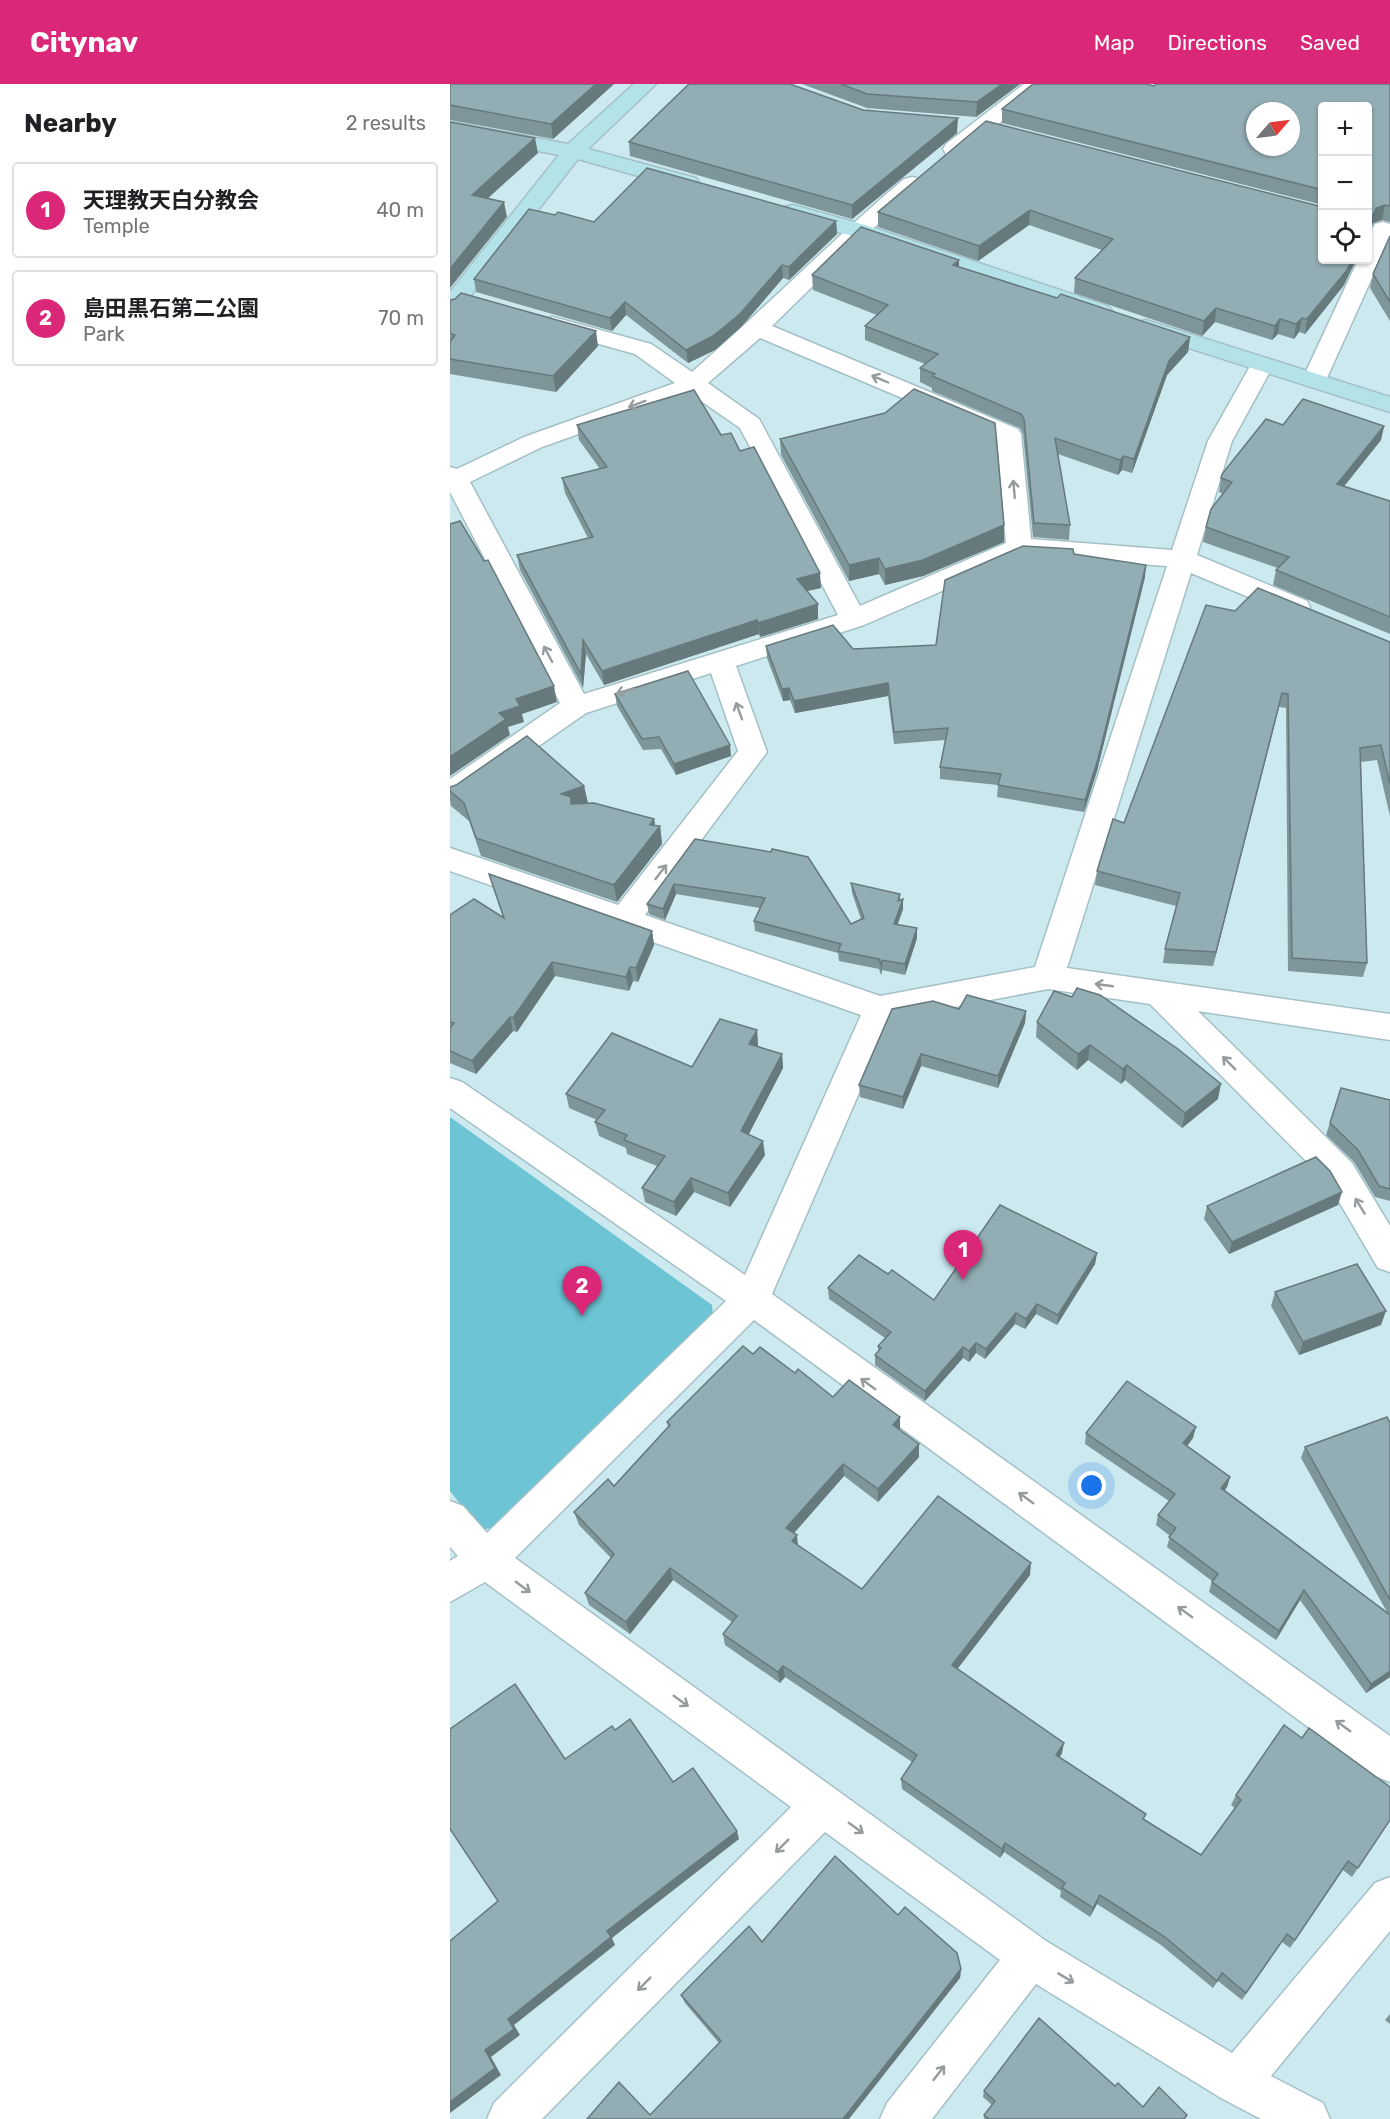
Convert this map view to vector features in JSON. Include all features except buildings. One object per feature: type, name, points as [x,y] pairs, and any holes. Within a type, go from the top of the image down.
[{"type":"street","points":[[454,302],[573,151],[646,84]]},
{"type":"street","points":[[576,705],[453,477],[533,442],[692,385],[757,328],[857,230],[981,126],[1038,84]]},
{"type":"street","points":[[958,124],[981,126],[1004,132]]},
{"type":"street","points":[[450,129],[573,151],[710,189]]},
{"type":"street","points":[[778,207],[857,230],[1261,366],[1314,380],[1390,405]]},
{"type":"street","points":[[1314,380],[1380,228]]},
{"type":"street","points":[[454,302],[482,304]]},
{"type":"street","points":[[528,317],[643,349],[750,424],[854,619]]},
{"type":"street","points":[[757,328],[1010,434],[1019,547]]},
{"type":"street","points":[[1048,977],[1220,441],[1261,366]]},
{"type":"street","points":[[450,794],[576,705],[854,619],[1019,547],[1182,559],[1324,619]]},
{"type":"street","points":[[625,918],[753,752],[721,662]]},
{"type":"street","points":[[450,859],[625,918],[880,1009],[1048,977],[1390,1027]]},
{"type":"street","points":[[1159,993],[1340,1173],[1390,1257]]},
{"type":"street","points":[[450,1583],[486,1560],[752,1299],[880,1009]]},
{"type":"street","points":[[450,1091],[752,1299],[1390,1761]]},
{"type":"street","points":[[450,1519],[486,1560],[1030,1956],[1237,2082],[1307,2119]]},
{"type":"street","points":[[510,2119],[823,1804]]},
{"type":"street","points":[[1237,2082],[1390,1898]]},
{"type":"street","points":[[903,2119],[1030,1956]]},
{"type":"shaded area","points":[[450,1117],[712,1305],[714,1328],[501,1526],[481,1530],[450,1491]]},
{"type":"place","name":"天理教天白分教会","points":[[963,1280]]},
{"type":"place","name":"島田黒石第二公園","points":[[582,1316]]}]
